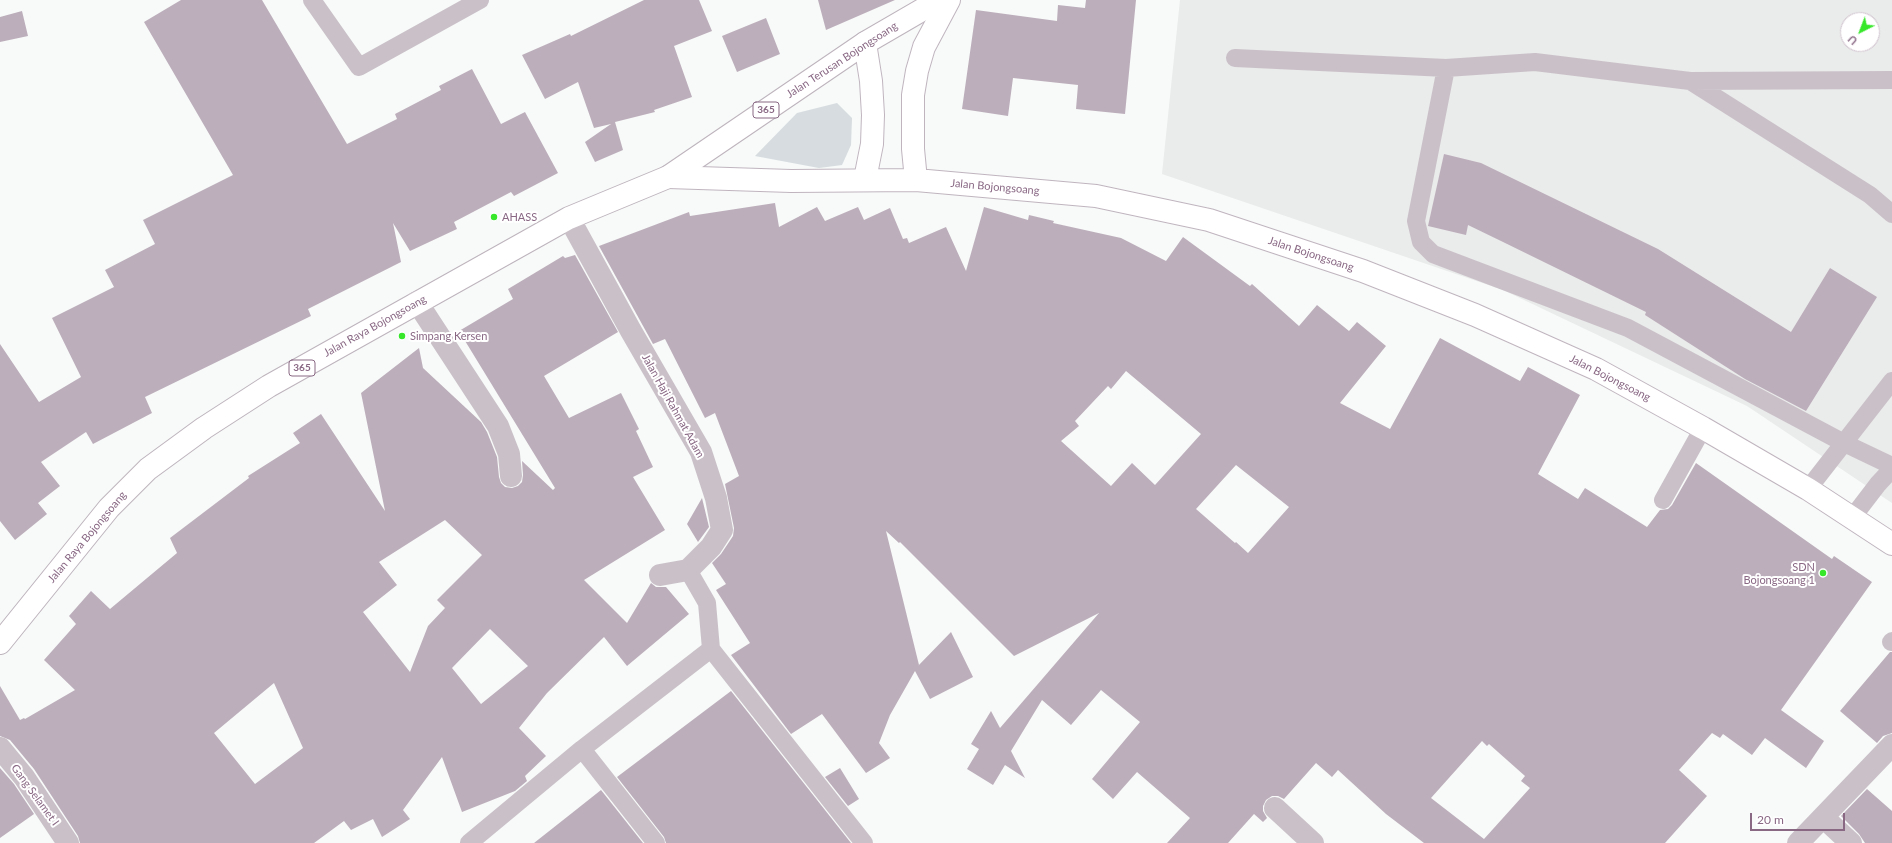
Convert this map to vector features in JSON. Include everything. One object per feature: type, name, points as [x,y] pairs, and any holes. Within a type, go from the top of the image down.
[{"type":"main road","name":"Jalan Terusan Bojongsoang","points":[[668,177],[865,43],[939,0]]},
{"type":"main road","points":[[916,180],[913,149],[913,102],[917,71],[924,47],[949,0]]},
{"type":"main road","points":[[865,43],[871,81],[873,115],[872,144],[866,179]]},
{"type":"main road","name":"Jalan Bojongsoang","points":[[668,177],[791,181],[866,179],[916,180],[1096,196],[1209,220],[1363,271],[1475,315],[1596,369],[1703,428],[1808,489],[1892,544]]},
{"type":"main road","name":"Jalan Raya Bojongsoang","points":[[2,634],[109,508],[148,469],[204,428],[269,386],[569,218],[668,177]]},
{"type":"street","name":"Jalan Haji Rahmat Adam","points":[[569,218],[631,331],[701,452],[716,498],[722,530],[711,547],[688,570]]},
{"type":"street","points":[[417,302],[498,426],[509,454],[511,476]]},
{"type":"street","points":[[660,575],[688,570]]},
{"type":"street","points":[[1798,843],[1824,818],[1892,745]]},
{"type":"street","name":"Gang Selamet I","points":[[0,748],[24,777],[68,843]]},
{"type":"street","points":[[1275,808],[1313,843]]},
{"type":"street","points":[[1824,818],[1851,843]]},
{"type":"lane","points":[[312,0],[359,67],[480,0]]},
{"type":"lane","points":[[1235,58],[1446,68],[1535,62],[1690,82],[1892,80]]},
{"type":"lane","points":[[1446,68],[1416,221],[1420,242],[1433,254],[1628,328],[1892,468],[1852,518]]},
{"type":"lane","points":[[1690,82],[1870,195],[1892,214]]},
{"type":"lane","points":[[1808,489],[1892,381]]},
{"type":"lane","points":[[1663,500],[1703,428]]},
{"type":"lane","points":[[688,570],[707,603],[711,649],[864,843]]},
{"type":"lane","points":[[469,843],[582,749],[711,649]]},
{"type":"lane","points":[[582,749],[656,843]]},
{"type":"shaded area","points":[[1180,0],[1892,0],[1892,503],[1747,406],[1503,290],[1162,174]]},
{"type":"shaded area","points":[[837,103],[852,118],[851,145],[842,165],[819,168],[755,156],[797,113]]},
{"type":"building","points":[[181,0],[262,0],[347,144],[397,119],[395,114],[441,90],[439,86],[472,69],[501,124],[525,112],[558,173],[514,196],[511,192],[454,222],[457,229],[410,251],[393,223],[401,262],[308,309],[311,316],[145,397],[152,413],[93,444],[86,432],[41,462],[60,486],[38,503],[47,514],[15,540],[0,521],[0,344],[39,402],[81,377],[52,318],[114,287],[105,270],[155,244],[143,220],[233,175],[144,22]]},
{"type":"building","points":[[644,0],[699,0],[712,31],[674,46],[692,97],[654,110],[655,112],[615,122],[623,150],[595,162],[585,142],[611,124],[594,128],[578,82],[545,99],[522,55],[570,34],[571,36]]},
{"type":"building","points":[[818,0],[895,0],[826,30]]},
{"type":"building","points":[[1086,0],[1136,0],[1125,114],[1076,109],[1078,85],[1013,78],[1008,116],[962,109],[976,10],[1057,21],[1058,5],[1085,8]]},
{"type":"building","points":[[22,11],[28,36],[0,42],[0,17]]},
{"type":"building","points":[[766,18],[780,54],[737,72],[722,36]]},
{"type":"building","points":[[1444,154],[1481,163],[1658,249],[1791,332],[1830,268],[1877,297],[1806,411],[1745,379],[1645,315],[1646,312],[1501,241],[1468,225],[1466,235],[1428,226]]},
{"type":"building","points":[[775,203],[779,227],[817,207],[825,221],[858,207],[864,220],[890,208],[903,239],[907,238],[909,243],[946,227],[966,271],[984,207],[1028,220],[1029,215],[1054,221],[1053,223],[1121,238],[1166,261],[1183,237],[1250,286],[1252,284],[1299,326],[1317,305],[1349,331],[1357,322],[1386,346],[1340,403],[1390,429],[1440,338],[1520,381],[1528,367],[1580,395],[1538,474],[1578,499],[1585,488],[1647,527],[1660,510],[1668,509],[1672,505],[1696,463],[1832,559],[1834,556],[1872,582],[1781,710],[1824,741],[1806,768],[1765,738],[1752,755],[1723,734],[1720,738],[1712,733],[1679,770],[1707,796],[1665,843],[1424,843],[1386,814],[1338,770],[1332,777],[1316,763],[1284,799],[1278,796],[1272,796],[1266,800],[1263,806],[1263,811],[1267,818],[1263,822],[1254,814],[1228,843],[1167,843],[1190,818],[1137,772],[1113,799],[1092,779],[1140,722],[1101,690],[1071,725],[1042,700],[1011,751],[1025,778],[1005,765],[993,785],[967,769],[979,749],[971,744],[991,711],[1000,728],[1099,613],[1014,656],[900,542],[899,543],[886,531],[919,665],[951,632],[973,677],[930,699],[915,671],[890,715],[879,743],[890,758],[866,773],[822,714],[791,734],[731,655],[750,643],[716,590],[726,584],[712,563],[721,554],[733,536],[734,528],[725,484],[739,476],[715,413],[705,418],[665,339],[653,344],[599,246],[689,212],[690,216]],"holes":[[[1126,371],[1201,434],[1155,485],[1132,463],[1111,486],[1061,441],[1079,426],[1075,421],[1108,386],[1111,389]],[[1236,465],[1289,507],[1248,553],[1196,509]],[[1482,741],[1487,746],[1489,744],[1525,776],[1521,781],[1530,788],[1484,839],[1431,798]]]},
{"type":"building","points":[[575,255],[618,332],[544,376],[569,418],[621,393],[639,429],[636,431],[653,467],[633,477],[665,530],[584,580],[627,623],[651,583],[656,587],[666,587],[689,614],[627,666],[604,637],[547,693],[519,728],[546,756],[525,776],[527,781],[515,791],[462,812],[442,757],[403,810],[410,819],[382,837],[373,819],[351,830],[344,821],[314,843],[80,843],[78,836],[34,769],[10,740],[0,736],[0,686],[20,720],[25,719],[75,690],[44,660],[76,624],[69,616],[91,591],[110,609],[177,553],[170,538],[249,478],[248,476],[300,443],[293,433],[321,414],[385,511],[361,393],[419,348],[423,368],[481,422],[487,432],[497,457],[501,483],[505,487],[512,488],[518,486],[522,482],[522,461],[553,490],[555,488],[459,331],[513,299],[508,289],[563,256],[565,258]],"holes":[[[445,520],[482,555],[437,600],[445,608],[428,626],[410,672],[363,612],[397,585],[379,562]],[[490,629],[528,666],[481,704],[452,668]],[[274,683],[303,748],[255,784],[214,733]]]},
{"type":"building","points":[[702,498],[709,527],[698,542],[687,524]]},
{"type":"building","points":[[1890,652],[1892,652],[1892,733],[1883,736],[1877,743],[1840,711]]},
{"type":"building","points":[[731,691],[851,843],[666,843],[664,837],[617,777]]},
{"type":"building","points":[[0,768],[14,784],[34,814],[0,838]]},
{"type":"building","points":[[840,768],[859,799],[848,806],[825,777]]},
{"type":"building","points":[[1867,789],[1892,811],[1892,843],[1865,843],[1859,834],[1841,816]]},
{"type":"building","points":[[601,790],[643,843],[534,843],[572,813]]},
{"type":"place","name":"AHASS","points":[[494,217]]},
{"type":"place","name":"Simpang Kersen","points":[[402,336]]},
{"type":"place","name":"SDN Bojongsoang 1","points":[[1823,573]]}]
